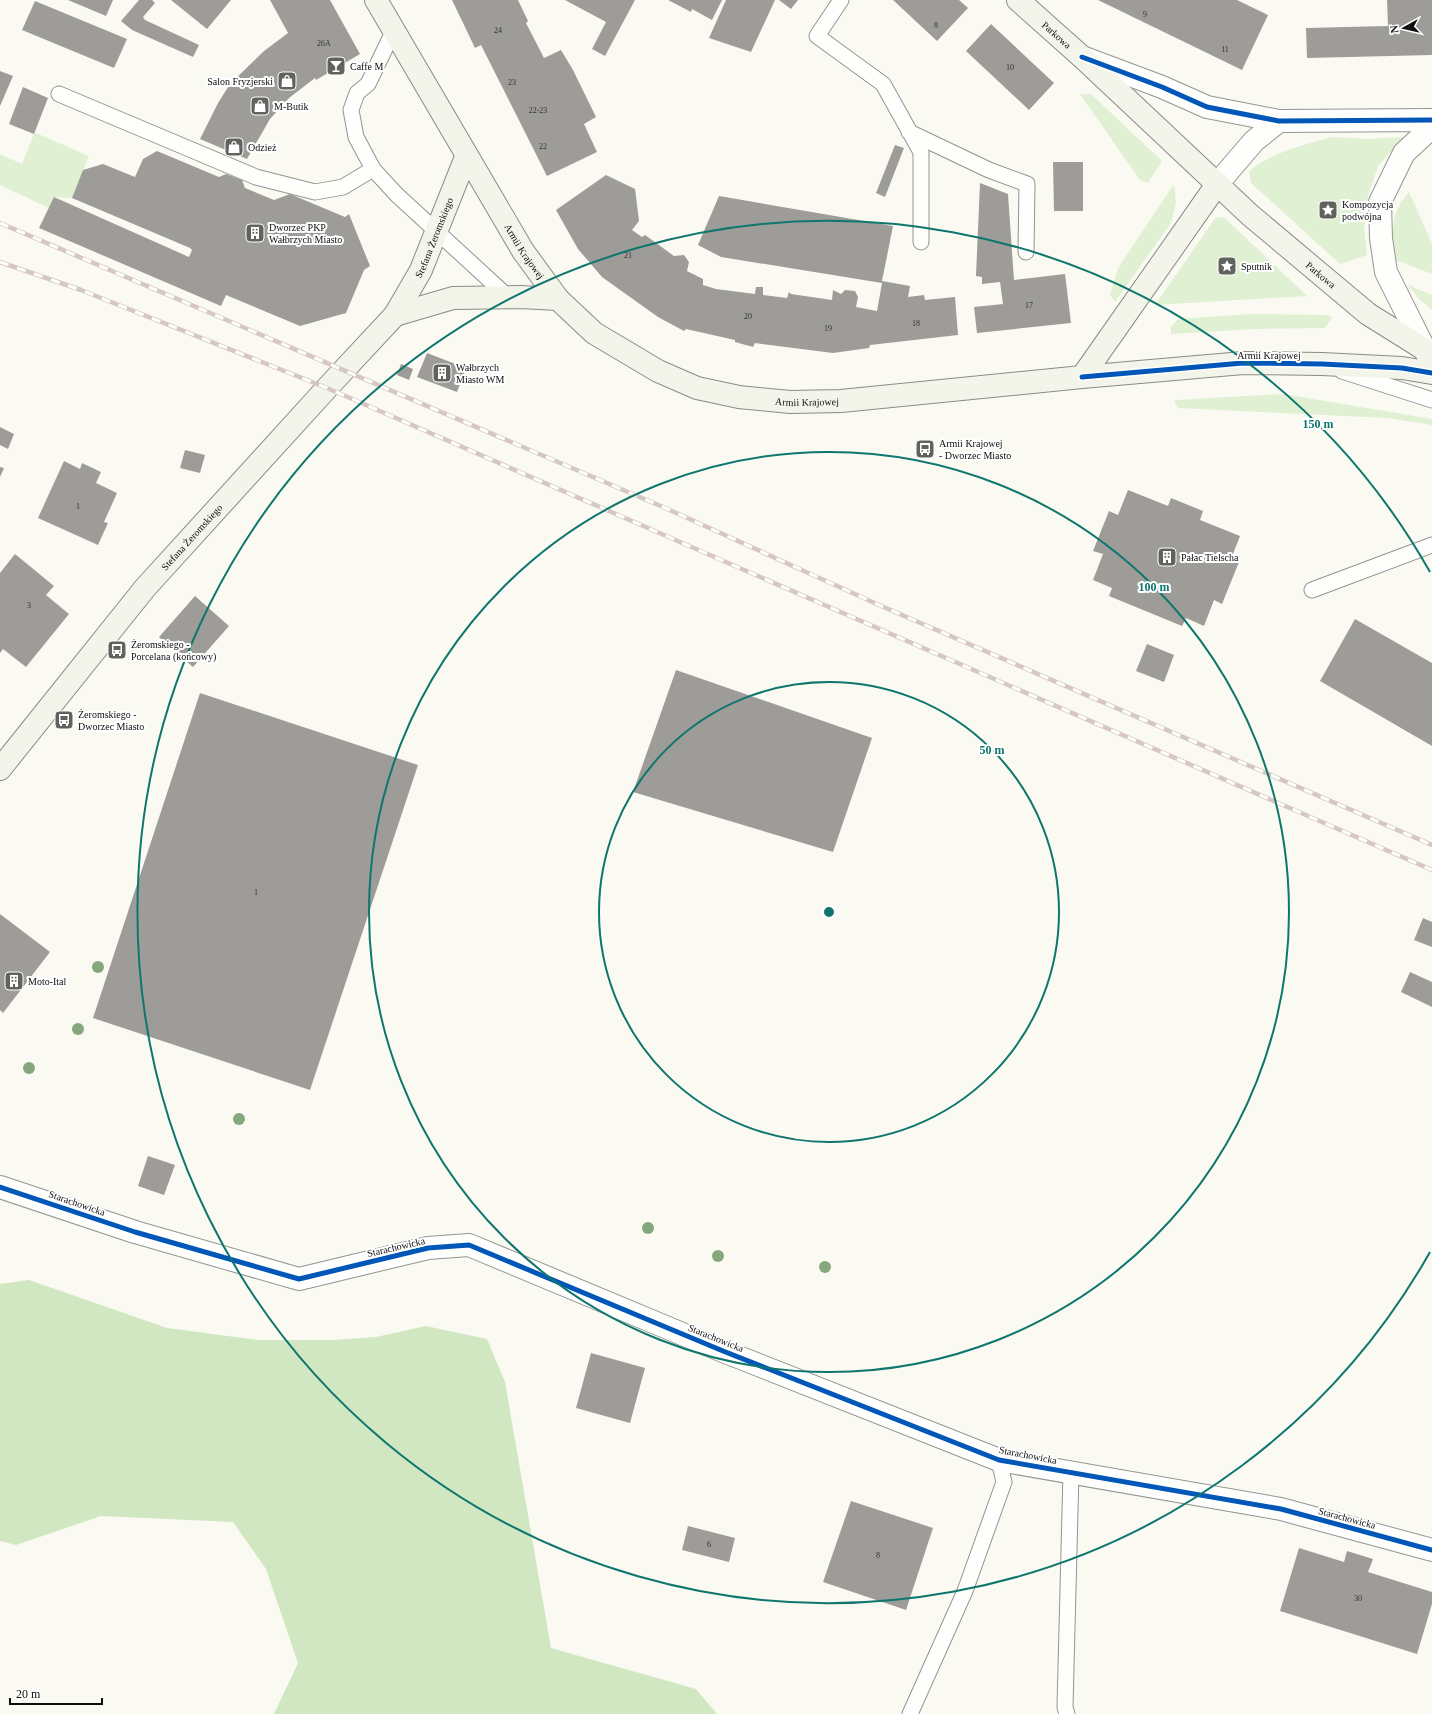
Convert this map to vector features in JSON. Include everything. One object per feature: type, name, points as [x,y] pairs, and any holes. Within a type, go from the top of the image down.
[{"type":"main road","name":"Armii Krajowej","points":[[376,0],[466,157],[523,251],[558,299],[594,333],[658,371],[696,388],[739,397],[790,402],[841,401],[1082,377],[1243,363],[1322,364],[1402,368],[1432,373]]},
{"type":"main road","name":"Parkowa","points":[[1018,0],[1218,183],[1250,215],[1368,314],[1429,353]]},
{"type":"main road","name":"Stefana Żeromskiego","points":[[0,769],[145,588],[395,315],[421,270],[466,157]]},
{"type":"main road","points":[[1082,377],[1218,183]]},
{"type":"main road","points":[[395,315],[453,298],[508,297],[558,299]]},
{"type":"street","points":[[1082,57],[1162,87],[1207,107],[1279,121],[1432,120]]},
{"type":"street","points":[[1218,183],[1254,141],[1279,121]]},
{"type":"street","points":[[1429,353],[1386,272],[1381,238],[1380,202],[1404,153],[1432,127]]},
{"type":"street","name":"Starachowicka","points":[[0,1187],[136,1232],[299,1279],[428,1248],[469,1245],[715,1348],[999,1460],[1281,1510],[1432,1550]]},
{"type":"lane","points":[[841,0],[817,36],[883,84],[909,132],[922,152],[921,242]]},
{"type":"lane","points":[[394,30],[368,84],[357,93],[351,110],[356,137],[373,169],[397,195],[508,297]]},
{"type":"lane","points":[[59,94],[256,177],[315,192],[343,187],[373,169]]},
{"type":"lane","points":[[909,132],[989,170],[1027,184],[1026,252]]},
{"type":"lane","points":[[1322,364],[1432,400]]},
{"type":"lane","points":[[1312,590],[1432,545]]},
{"type":"lane","name":"Starachowicka","points":[[910,1714],[965,1591],[1004,1482],[999,1460]]},
{"type":"lane","points":[[1067,1714],[1071,1472]]},
{"type":"green space","points":[[1080,94],[1091,94],[1162,161],[1148,183],[1140,180]]},
{"type":"green space","points":[[36,133],[89,156],[72,198],[54,197],[49,208],[0,185],[0,154],[22,164],[34,134]]},
{"type":"green space","points":[[1331,137],[1368,139],[1404,137],[1378,166],[1368,196],[1364,228],[1367,255],[1340,264],[1251,183],[1249,171],[1258,164],[1278,154],[1299,146]]},
{"type":"green space","points":[[1174,184],[1176,203],[1171,223],[1115,302],[1110,295],[1118,268]]},
{"type":"green space","points":[[1409,192],[1432,244],[1432,274],[1396,260],[1393,241],[1395,216],[1398,208]]},
{"type":"green space","points":[[1216,217],[1225,218],[1307,296],[1155,305]]},
{"type":"green space","points":[[1408,285],[1432,295],[1432,310],[1418,298]]},
{"type":"green space","points":[[1251,314],[1329,315],[1332,318],[1325,328],[1253,329],[1171,334],[1171,327],[1178,319]]},
{"type":"green space","points":[[1283,394],[1432,419],[1432,425],[1388,418],[1178,408],[1174,401]]},
{"type":"green space","points":[[29,1280],[167,1328],[258,1340],[333,1340],[376,1337],[426,1326],[487,1339],[505,1382],[551,1648],[696,1689],[717,1714],[274,1714],[298,1663],[266,1569],[233,1522],[101,1516],[16,1545],[0,1541],[0,1284]]},
{"type":"building","points":[[68,0],[113,0],[106,16]]},
{"type":"building","points":[[139,0],[152,0],[155,3],[143,17],[145,20],[199,45],[193,57],[132,30],[121,21]]},
{"type":"building","points":[[171,0],[231,0],[207,29]]},
{"type":"building","points":[[270,0],[330,0],[360,54],[316,80],[315,78],[289,98],[270,119],[247,159],[200,139],[218,103],[230,84],[264,51],[288,33]]},
{"type":"building","points":[[452,0],[518,0],[528,21],[526,23],[544,58],[561,50],[573,70],[596,117],[584,124],[597,152],[547,176],[481,45],[475,48]]},
{"type":"building","points":[[565,0],[635,0],[605,56],[592,49],[606,22]]},
{"type":"building","points":[[668,0],[722,0],[712,20],[692,9],[691,12]]},
{"type":"building","points":[[726,0],[775,0],[751,52],[709,38]]},
{"type":"building","points":[[779,0],[798,0],[791,9]]},
{"type":"building","points":[[893,0],[959,0],[968,8],[937,41]]},
{"type":"building","points":[[1098,0],[1237,0],[1268,15],[1242,70]]},
{"type":"building","points":[[1387,0],[1432,0],[1432,55],[1307,58],[1306,28],[1388,26]]},
{"type":"building","points":[[35,1],[127,39],[114,68],[22,30]]},
{"type":"building","points":[[991,24],[1054,83],[1029,110],[966,51]]},
{"type":"building","points":[[0,71],[13,76],[0,106]]},
{"type":"building","points":[[23,87],[48,98],[34,134],[9,124]]},
{"type":"building","points":[[895,145],[904,148],[885,197],[876,193]]},
{"type":"building","name":"Dworzec PKP Wałbrzych Miasto","points":[[157,151],[219,177],[226,174],[242,180],[245,188],[274,200],[290,194],[345,217],[349,214],[370,266],[364,270],[346,313],[300,326],[226,295],[221,306],[39,228],[54,197],[189,257],[192,250],[190,248],[72,198],[83,170],[103,164],[135,177],[143,159]]},
{"type":"building","points":[[1053,162],[1083,162],[1083,211],[1054,211]]},
{"type":"building","points":[[606,175],[635,189],[639,221],[632,230],[642,237],[645,235],[674,256],[684,255],[689,262],[687,271],[703,279],[703,285],[716,289],[755,294],[756,287],[763,287],[763,295],[787,298],[789,292],[791,294],[832,300],[833,290],[841,294],[845,290],[855,291],[858,297],[856,307],[877,311],[882,283],[721,257],[698,245],[719,196],[893,226],[882,281],[910,286],[908,297],[924,295],[925,300],[955,297],[958,335],[870,345],[869,348],[833,353],[755,343],[753,347],[735,342],[735,340],[686,329],[684,331],[658,317],[602,277],[578,249],[556,210]]},
{"type":"building","points":[[980,183],[1008,194],[1014,280],[1065,274],[1071,323],[977,333],[974,307],[1003,304],[1000,282],[982,284],[982,277],[976,276]]},
{"type":"building","name":"Wałbrzych Miasto WM","points":[[427,353],[466,368],[457,392],[417,377]]},
{"type":"building","points":[[401,364],[413,369],[409,380],[397,375]]},
{"type":"building","points":[[0,427],[14,434],[8,449],[0,445]]},
{"type":"building","points":[[185,450],[205,455],[200,473],[180,468]]},
{"type":"building","points":[[64,461],[80,469],[82,463],[101,472],[96,483],[117,493],[104,522],[108,523],[98,545],[38,518]]},
{"type":"building","points":[[0,467],[4,468],[0,477]]},
{"type":"building","name":"Pałac Tielscha","points":[[1128,490],[1168,506],[1171,498],[1203,511],[1200,520],[1240,536],[1231,559],[1239,562],[1222,604],[1214,600],[1204,626],[1186,618],[1182,626],[1109,596],[1112,588],[1093,580],[1103,554],[1093,551],[1109,511],[1118,515]]},
{"type":"building","points":[[15,554],[54,586],[46,595],[69,614],[26,667],[3,649],[0,653],[0,573]]},
{"type":"building","points":[[195,596],[229,626],[193,667],[159,637]]},
{"type":"building","points":[[1355,619],[1432,663],[1432,746],[1320,681]]},
{"type":"building","points":[[1147,644],[1174,655],[1164,682],[1136,671]]},
{"type":"building","points":[[676,670],[872,738],[833,852],[633,792]]},
{"type":"building","points":[[200,693],[418,765],[310,1090],[93,1018]]},
{"type":"building","name":"Moto-Ital","points":[[0,914],[50,952],[3,1013],[0,1010]]},
{"type":"building","points":[[1423,918],[1432,922],[1432,947],[1414,940]]},
{"type":"building","points":[[1410,972],[1432,982],[1432,1007],[1401,992]]},
{"type":"building","points":[[148,1156],[175,1165],[164,1195],[138,1186]]},
{"type":"building","points":[[591,1353],[645,1368],[630,1423],[576,1408]]},
{"type":"building","points":[[851,1501],[933,1528],[906,1610],[823,1582]]},
{"type":"building","points":[[688,1526],[735,1538],[729,1562],[682,1550]]},
{"type":"building","points":[[1299,1548],[1344,1562],[1347,1551],[1373,1559],[1368,1572],[1432,1592],[1432,1604],[1417,1654],[1280,1611]]},
{"type":"railway","points":[[0,223],[663,507],[879,605],[1432,845]]},
{"type":"railway","points":[[0,262],[81,290],[327,388],[1432,870]]},
{"type":"cycle path","points":[[1082,57],[1162,87],[1207,107],[1279,121],[1432,120]]},
{"type":"cycle path","points":[[1082,377],[1243,363],[1322,364],[1402,368],[1432,373]]},
{"type":"cycle path","points":[[0,1187],[135,1232],[299,1279],[428,1248],[469,1245],[723,1351],[999,1460],[1281,1509],[1432,1550]]},
{"type":"place","name":"Caffe M","points":[[336,66]]},
{"type":"place","name":"Salon Fryzjerski","points":[[287,81]]},
{"type":"place","name":"M-Butik","points":[[260,106]]},
{"type":"place","name":"Odzież","points":[[234,147]]},
{"type":"place","name":"Kompozycja podwójna","points":[[1328,210]]},
{"type":"place","name":"Dworzec PKP Wałbrzych Miasto","points":[[255,233]]},
{"type":"place","name":"Sputnik","points":[[1227,266]]},
{"type":"place","name":"Wałbrzych Miasto WM","points":[[442,373]]},
{"type":"place","name":"Armii Krajowej - Dworzec Miasto","points":[[925,449]]},
{"type":"place","name":"Pałac Tielscha","points":[[1167,557]]},
{"type":"place","name":"Żeromskiego - Porcelana (końcowy)","points":[[117,650]]},
{"type":"place","name":"Żeromskiego - Dworzec Miasto","points":[[64,720]]},
{"type":"place","name":"Moto-Ital","points":[[14,981]]}]
